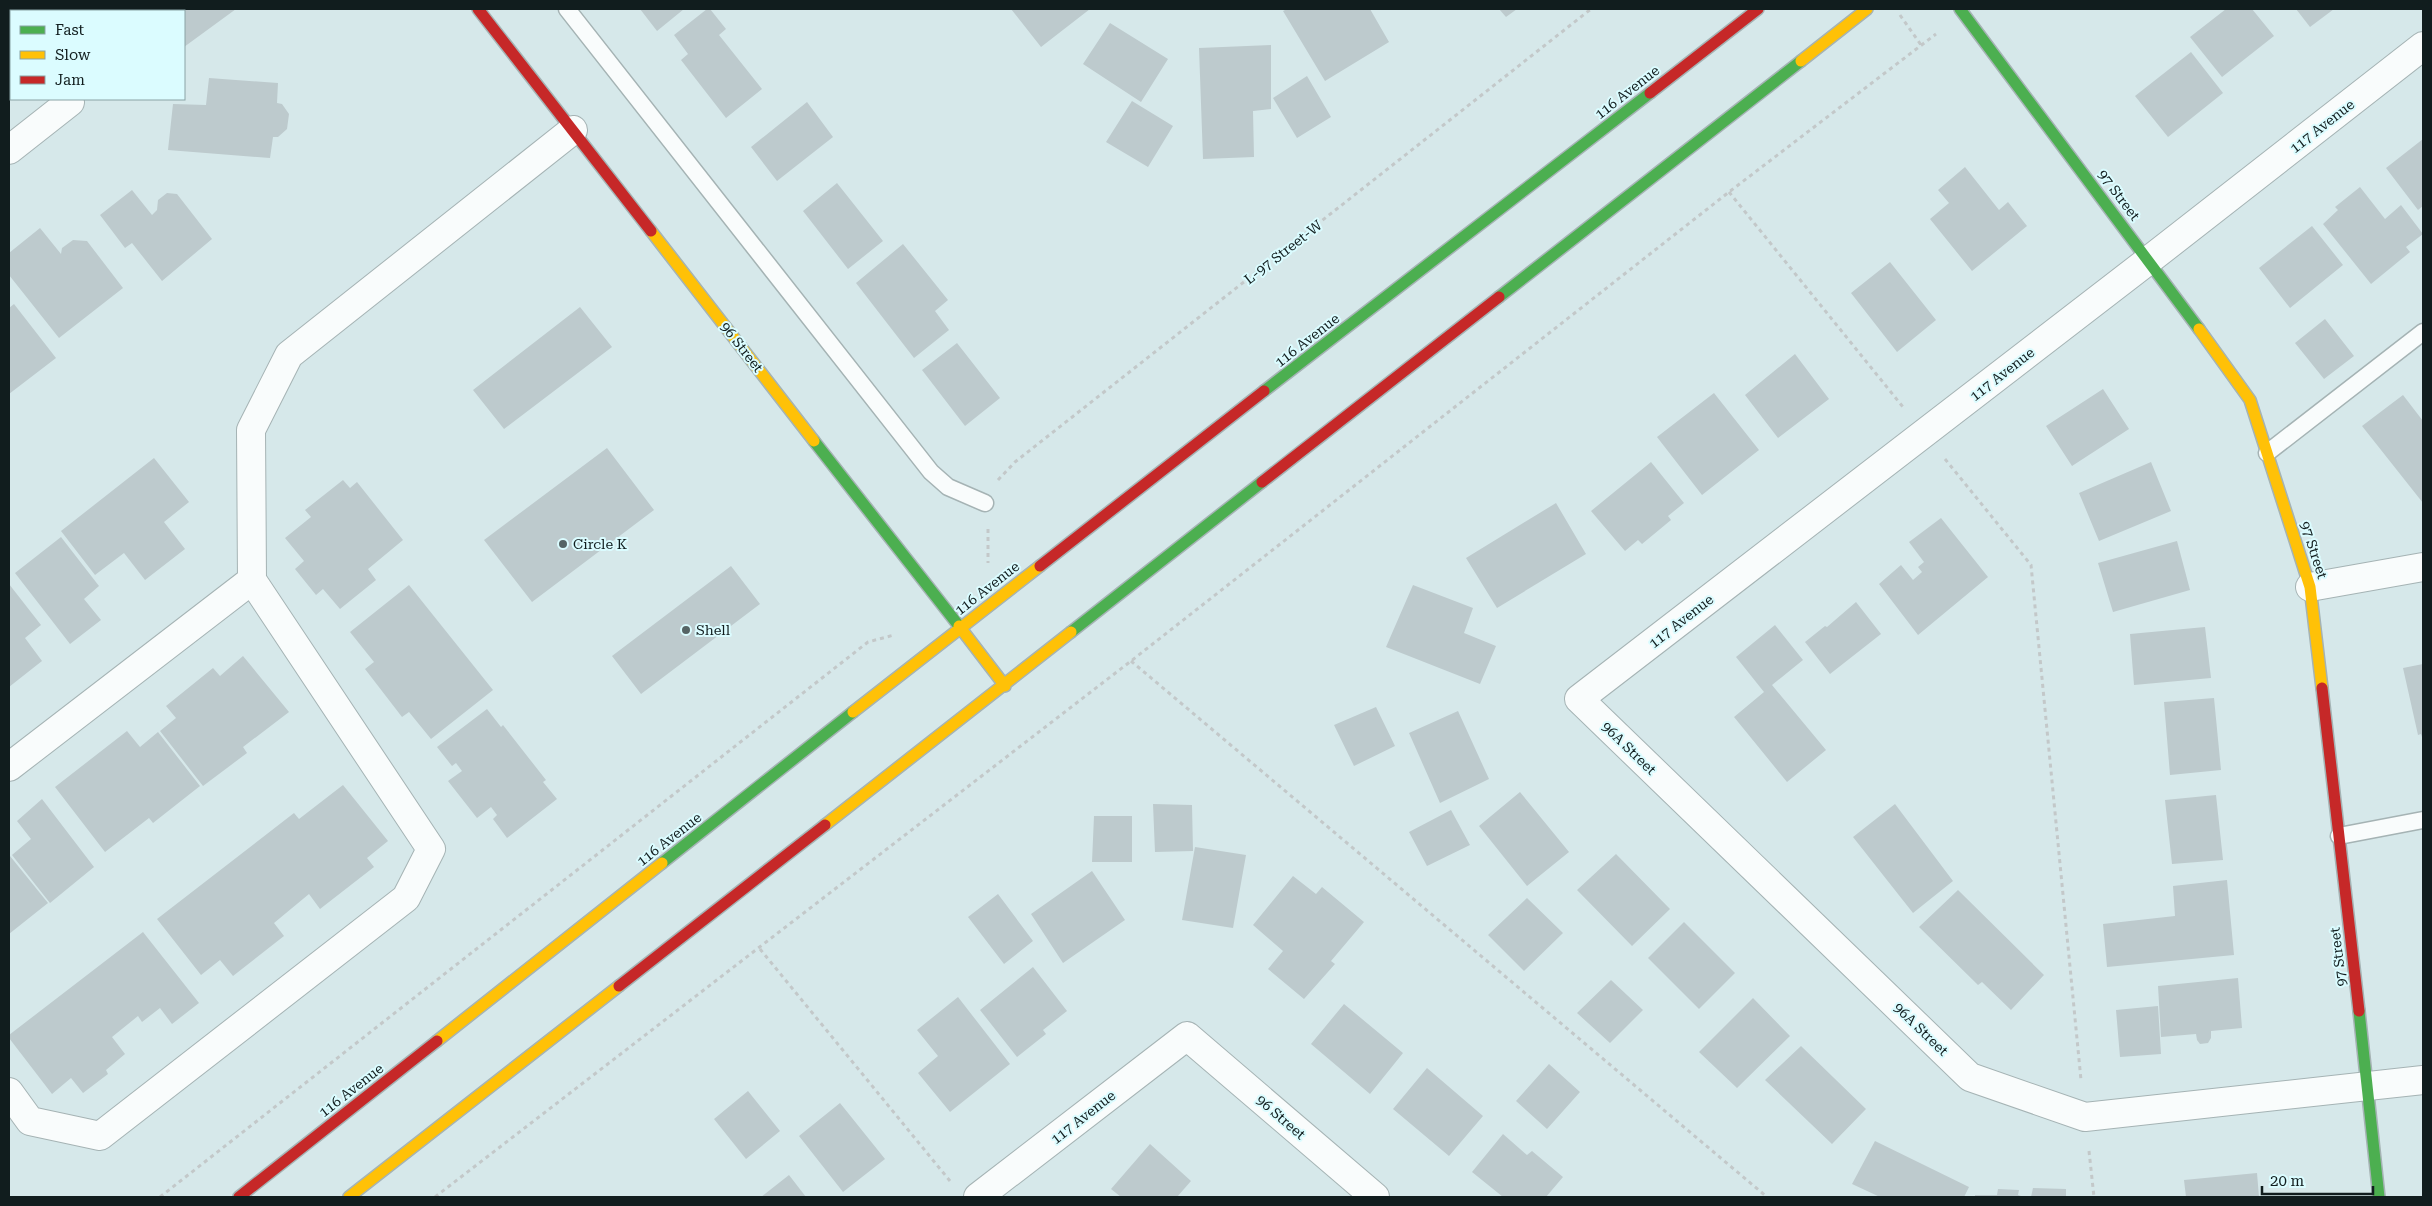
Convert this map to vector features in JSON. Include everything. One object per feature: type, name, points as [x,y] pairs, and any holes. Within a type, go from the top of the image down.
[{"type":"main road","name":"96 Street","points":[[478,9],[1005,686]]},
{"type":"main road","name":"116 Avenue","points":[[239,1197],[959,628],[1758,9]]},
{"type":"main road","points":[[349,1197],[1005,686],[1867,9]]},
{"type":"main road","name":"97 Street","points":[[1962,11],[2149,260],[2250,400],[2310,587],[2368,1085],[2379,1197]]},
{"type":"street","name":"117 Avenue","points":[[1578,699],[2149,260],[2423,46]]},
{"type":"street","points":[[9,150],[69,101]]},
{"type":"street","points":[[9,1092],[30,1121],[100,1136],[406,898],[431,849],[252,580],[251,430],[289,355],[573,130]]},
{"type":"street","points":[[2310,587],[2423,567]]},
{"type":"street","points":[[9,767],[252,580]]},
{"type":"street","name":"96A Street","points":[[1578,699],[1970,1077],[2085,1117],[2423,1080]]},
{"type":"street","name":"117 Avenue","points":[[978,1197],[1188,1036]]},
{"type":"street","name":"96 Street","points":[[1188,1036],[1375,1197]]},
{"type":"lane","points":[[567,9],[931,472],[948,487],[984,504]]},
{"type":"lane","points":[[2267,453],[2423,332]]},
{"type":"lane","points":[[2339,836],[2423,820]]},
{"type":"path","name":"L-97 Street-W","points":[[984,504],[999,479],[1015,462],[1591,9]]},
{"type":"path","points":[[1895,9],[1921,45]]},
{"type":"path","points":[[435,1197],[1131,661],[1729,192],[1921,45],[1962,11]]},
{"type":"path","points":[[1729,192],[2031,566],[2094,1197]]},
{"type":"path","points":[[981,569],[988,564],[989,544],[984,504]]},
{"type":"path","points":[[160,1197],[868,642],[897,634]]},
{"type":"path","points":[[1131,661],[1767,1197]]},
{"type":"path","points":[[760,948],[950,1182]]},
{"type":"building","points":[[236,9],[185,46],[185,10],[163,10]]},
{"type":"building","points":[[640,9],[684,9],[657,31]]},
{"type":"building","points":[[707,9],[710,9],[726,29],[719,35],[762,89],[726,118],[681,60],[688,54],[674,35]]},
{"type":"building","points":[[1011,9],[1090,9],[1041,47]]},
{"type":"building","points":[[1287,9],[1370,9],[1389,42],[1325,81],[1283,11]]},
{"type":"building","points":[[1499,9],[1517,9],[1506,17]]},
{"type":"building","points":[[2226,9],[2252,9],[2274,36],[2222,77],[2190,37]]},
{"type":"building","points":[[2296,9],[2334,9],[2310,27]]},
{"type":"building","points":[[1110,23],[1168,59],[1141,102],[1083,64]]},
{"type":"building","points":[[1271,45],[1271,109],[1253,111],[1254,157],[1203,159],[1199,48]]},
{"type":"building","points":[[2191,52],[2223,93],[2168,137],[2135,96]]},
{"type":"building","points":[[1307,76],[1331,117],[1297,138],[1273,98]]},
{"type":"building","points":[[209,78],[278,83],[277,103],[282,104],[289,114],[287,129],[278,137],[273,137],[270,158],[168,150],[173,104],[206,105]]},
{"type":"building","points":[[1132,101],[1173,126],[1148,167],[1106,142]]},
{"type":"building","points":[[807,102],[833,137],[777,181],[751,147]]},
{"type":"building","points":[[2423,139],[2423,206],[2418,210],[2386,168]]},
{"type":"building","points":[[1965,167],[1999,210],[2008,202],[2027,226],[1972,271],[1930,219],[1949,203],[1938,190]]},
{"type":"building","points":[[837,183],[883,241],[848,269],[803,211]]},
{"type":"building","points":[[2360,187],[2385,219],[2401,205],[2423,234],[2406,247],[2410,252],[2371,284],[2323,224],[2338,210],[2335,207]]},
{"type":"building","points":[[132,190],[152,215],[157,210],[158,200],[167,193],[177,194],[212,239],[162,281],[132,243],[125,248],[100,215]]},
{"type":"building","points":[[2312,226],[2343,265],[2290,308],[2259,268]]},
{"type":"building","points":[[40,228],[61,254],[62,248],[73,240],[87,241],[123,288],[59,338],[9,275],[9,253]]},
{"type":"building","points":[[903,244],[948,300],[935,311],[949,330],[914,358],[856,283]]},
{"type":"building","points":[[1890,262],[1936,320],[1897,352],[1851,293]]},
{"type":"building","points":[[14,304],[56,358],[9,394],[9,308]]},
{"type":"building","points":[[580,307],[612,347],[504,429],[473,390]]},
{"type":"building","points":[[2325,319],[2354,356],[2324,379],[2295,343]]},
{"type":"building","points":[[957,343],[1000,398],[965,426],[922,370]]},
{"type":"building","points":[[1795,354],[1829,399],[1778,438],[1745,395]]},
{"type":"building","points":[[2103,389],[2129,429],[2072,466],[2046,426]]},
{"type":"building","points":[[1714,393],[1759,450],[1702,495],[1657,437]]},
{"type":"building","points":[[2403,395],[2423,421],[2423,503],[2362,426]]},
{"type":"building","points":[[607,448],[654,510],[532,602],[484,540]]},
{"type":"building","points":[[154,458],[189,502],[164,522],[185,549],[145,580],[124,553],[95,575],[61,531]]},
{"type":"building","points":[[1651,462],[1684,503],[1668,516],[1671,520],[1642,544],[1638,540],[1625,551],[1591,511]]},
{"type":"building","points":[[2151,462],[2171,511],[2099,541],[2079,493]]},
{"type":"building","points":[[343,480],[350,488],[357,482],[403,540],[368,569],[376,580],[340,609],[323,589],[316,595],[295,569],[304,561],[285,538],[311,517],[305,510]]},
{"type":"building","points":[[1556,503],[1586,554],[1497,608],[1466,558]]},
{"type":"building","points":[[1941,518],[1988,577],[1918,635],[1879,584],[1901,565],[1913,580],[1922,572],[1918,567],[1924,562],[1909,542]]},
{"type":"building","points":[[61,537],[99,586],[84,599],[101,620],[70,644],[15,573]]},
{"type":"building","points":[[2177,541],[2190,590],[2113,612],[2098,563]]},
{"type":"building","name":"Shell","points":[[731,566],[760,604],[641,694],[612,656]]},
{"type":"building","points":[[9,584],[41,625],[25,638],[42,661],[9,687]]},
{"type":"building","points":[[409,585],[493,690],[431,739],[409,712],[402,717],[365,669],[374,662],[350,632]]},
{"type":"building","points":[[1413,585],[1473,608],[1464,633],[1496,646],[1480,684],[1386,647]]},
{"type":"building","points":[[1856,602],[1881,634],[1830,674],[1805,642],[1825,626],[1827,627]]},
{"type":"building","points":[[1775,625],[1803,660],[1772,685],[1826,750],[1787,782],[1734,717],[1764,692],[1736,657]]},
{"type":"building","points":[[2205,627],[2211,678],[2134,685],[2130,634]]},
{"type":"building","points":[[243,656],[289,712],[243,747],[247,753],[203,786],[160,731],[176,718],[166,706],[213,668],[220,676]]},
{"type":"building","points":[[2423,664],[2423,740],[2421,734],[2418,735],[2403,668]]},
{"type":"building","points":[[2214,698],[2221,770],[2170,775],[2164,702]]},
{"type":"building","points":[[1376,707],[1395,746],[1354,766],[1334,725]]},
{"type":"building","points":[[487,709],[501,727],[503,725],[546,780],[543,782],[557,799],[507,838],[493,819],[497,815],[491,807],[477,818],[448,781],[462,771],[456,763],[452,766],[437,747]]},
{"type":"building","points":[[1458,711],[1489,779],[1440,803],[1409,733]]},
{"type":"building","points":[[127,731],[140,747],[158,732],[200,786],[153,823],[149,818],[105,852],[55,787]]},
{"type":"building","points":[[343,785],[388,841],[367,858],[374,867],[320,909],[309,894],[274,923],[284,936],[233,976],[220,960],[201,975],[157,919],[294,813],[299,819]]},
{"type":"building","points":[[1520,792],[1569,852],[1527,886],[1479,826]]},
{"type":"building","points":[[2216,795],[2223,860],[2172,864],[2165,800]]},
{"type":"building","points":[[42,799],[94,867],[50,903],[12,855],[31,839],[17,821]]},
{"type":"building","points":[[1153,804],[1192,805],[1193,851],[1155,852]]},
{"type":"building","points":[[1895,804],[1953,881],[1913,913],[1853,837]]},
{"type":"building","points":[[1451,810],[1470,845],[1427,866],[1409,832]]},
{"type":"building","points":[[1094,816],[1132,816],[1132,862],[1092,862]]},
{"type":"building","points":[[1195,847],[1246,855],[1233,928],[1182,920]]},
{"type":"building","points":[[1616,854],[1670,909],[1632,946],[1577,890]]},
{"type":"building","points":[[9,857],[48,903],[9,934]]},
{"type":"building","points":[[1092,871],[1125,920],[1063,963],[1031,914]]},
{"type":"building","points":[[1293,876],[1316,894],[1322,887],[1364,922],[1331,961],[1335,964],[1304,999],[1268,969],[1283,951],[1253,925]]},
{"type":"building","points":[[2227,880],[2234,955],[2107,967],[2103,924],[2175,916],[2173,886]]},
{"type":"building","points":[[1958,890],[2044,975],[2011,1010],[1982,982],[1978,985],[1919,927]]},
{"type":"building","points":[[998,894],[1033,941],[1004,964],[968,917]]},
{"type":"building","points":[[1527,898],[1563,933],[1524,971],[1488,935]]},
{"type":"building","points":[[1684,922],[1735,973],[1699,1009],[1648,958]]},
{"type":"building","points":[[143,932],[199,1003],[172,1024],[160,1008],[142,1022],[138,1016],[112,1037],[125,1054],[106,1070],[108,1074],[83,1093],[71,1078],[52,1094],[9,1038],[9,1035]]},
{"type":"building","points":[[1033,967],[1067,1011],[1043,1030],[1046,1034],[1017,1057],[980,1010]]},
{"type":"building","points":[[2238,978],[2242,1028],[2211,1031],[2211,1038],[2208,1043],[2200,1044],[2196,1034],[2161,1037],[2158,986]]},
{"type":"building","points":[[1611,980],[1643,1010],[1610,1043],[1577,1013]]},
{"type":"building","points":[[958,997],[1010,1064],[950,1112],[918,1073],[938,1056],[917,1030]]},
{"type":"building","points":[[1753,998],[1790,1036],[1737,1088],[1699,1052]]},
{"type":"building","points":[[1344,1004],[1403,1053],[1370,1094],[1311,1044]]},
{"type":"building","points":[[2158,1006],[2161,1054],[2120,1057],[2116,1010]]},
{"type":"building","points":[[1801,1046],[1866,1109],[1832,1144],[1765,1080]]},
{"type":"building","points":[[1549,1064],[1580,1092],[1547,1129],[1516,1101]]},
{"type":"building","points":[[1427,1068],[1483,1116],[1449,1156],[1393,1109]]},
{"type":"building","points":[[748,1091],[780,1131],[746,1159],[714,1119]]},
{"type":"building","points":[[840,1103],[885,1159],[843,1192],[799,1136]]},
{"type":"building","points":[[1503,1134],[1527,1155],[1532,1151],[1563,1177],[1546,1197],[1503,1197],[1472,1172]]},
{"type":"building","points":[[1875,1141],[1969,1187],[1964,1197],[1880,1197],[1852,1184]]},
{"type":"building","points":[[1150,1144],[1191,1181],[1177,1197],[1121,1197],[1111,1189]]},
{"type":"building","points":[[2257,1173],[2259,1197],[2186,1197],[2184,1180]]},
{"type":"building","points":[[789,1175],[806,1197],[761,1197]]},
{"type":"building","points":[[2033,1188],[2066,1189],[2066,1197],[2031,1197]]},
{"type":"building","points":[[1998,1189],[2019,1190],[2018,1195],[2024,1197],[1975,1197],[1975,1195],[1997,1195]]},
{"type":"traffic: fast","points":[[1960,9],[2199,329]]},
{"type":"traffic: fast","points":[[1499,297],[1801,61]]},
{"type":"traffic: fast","points":[[1264,391],[1650,93]]},
{"type":"traffic: fast","points":[[814,441],[959,626]]},
{"type":"traffic: fast","points":[[1071,632],[1262,482]]},
{"type":"traffic: fast","points":[[662,863],[853,712]]},
{"type":"traffic: fast","points":[[2359,1011],[2379,1197]]},
{"type":"traffic: slow","points":[[1801,61],[1867,9]]},
{"type":"traffic: slow","points":[[651,231],[814,441]]},
{"type":"traffic: slow","points":[[2199,329],[2250,400],[2310,587],[2322,688]]},
{"type":"traffic: slow","points":[[853,712],[1040,566]]},
{"type":"traffic: slow","points":[[959,626],[1005,686]]},
{"type":"traffic: slow","points":[[825,825],[1071,632]]},
{"type":"traffic: slow","points":[[437,1041],[662,863]]},
{"type":"traffic: slow","points":[[349,1197],[619,986]]},
{"type":"traffic: jam","points":[[478,9],[651,231]]},
{"type":"traffic: jam","points":[[1650,93],[1758,9]]},
{"type":"traffic: jam","points":[[1262,482],[1499,297]]},
{"type":"traffic: jam","points":[[1040,566],[1264,391]]},
{"type":"traffic: jam","points":[[2322,688],[2359,1011]]},
{"type":"traffic: jam","points":[[619,986],[825,825]]},
{"type":"traffic: jam","points":[[239,1197],[437,1041]]},
{"type":"place","name":"Circle K","points":[[563,544]]},
{"type":"place","name":"Shell","points":[[686,630]]}]
